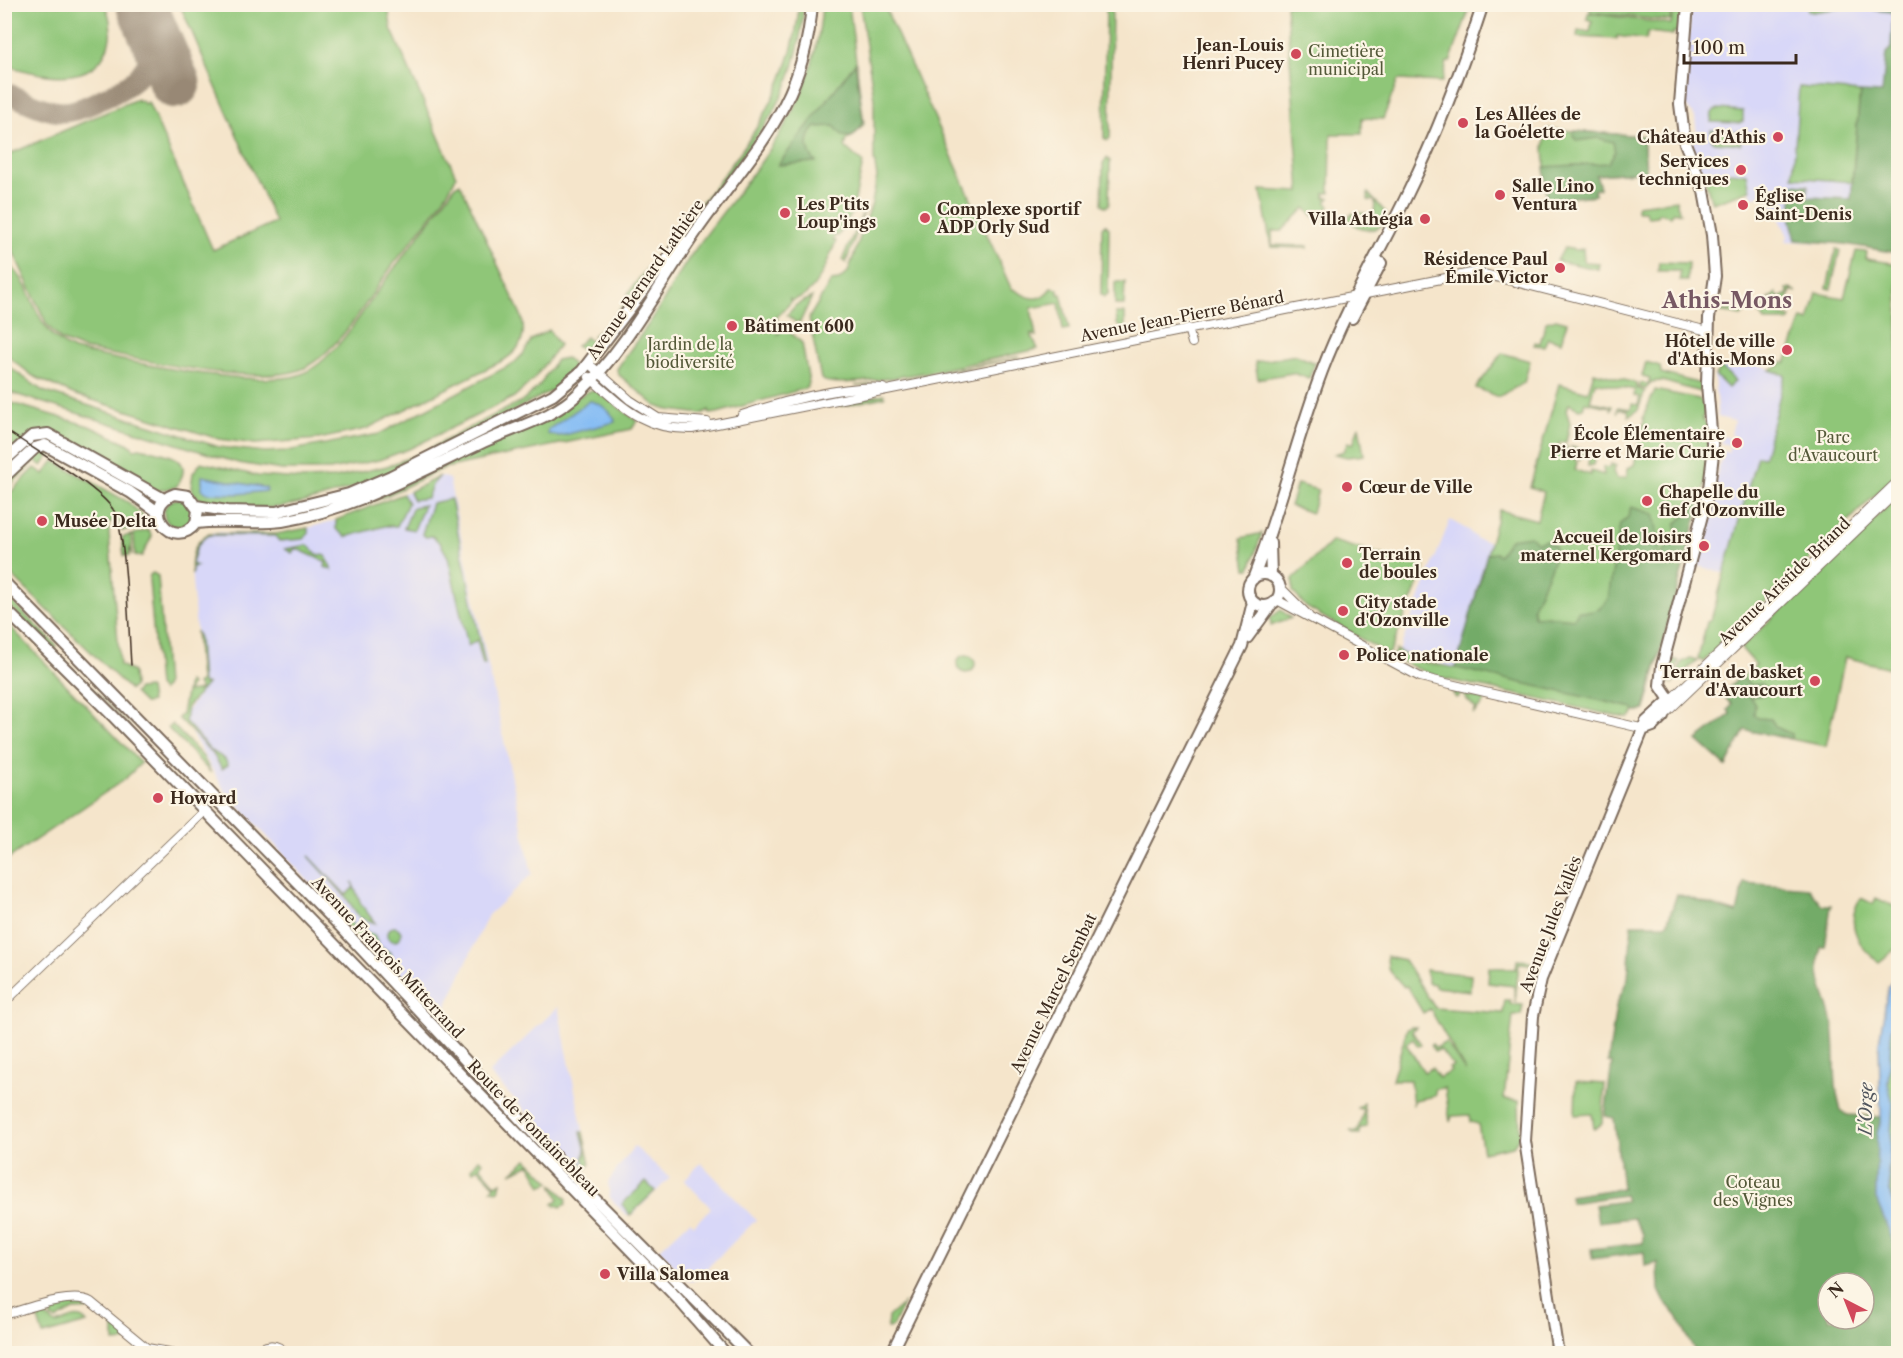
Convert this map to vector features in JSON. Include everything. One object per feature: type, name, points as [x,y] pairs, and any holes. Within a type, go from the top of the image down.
[{"type":"main road","name":"Avenue Bernard Lathière","points":[[164,500],[175,494],[182,494],[193,500],[196,506],[227,511],[276,512],[349,494],[391,476],[541,402],[562,389],[585,367],[775,113],[796,68],[806,4]]},
{"type":"main road","name":"Avenue Bernard Lathière","points":[[4,477],[34,448],[45,445],[130,492],[158,512],[164,526],[173,532],[184,532],[196,523],[280,521],[358,501],[546,415],[571,400],[595,376],[635,323],[680,254],[783,111],[803,63],[812,4]]},
{"type":"main road","points":[[1270,537],[1270,576],[1280,588],[1274,602],[1262,606],[1253,602],[1248,589],[1270,537],[1294,452],[1317,388],[1361,295],[1396,232],[1407,196],[1454,84],[1483,4]]},
{"type":"main road","points":[[1645,729],[1653,726],[1671,705],[1660,685],[1662,666],[1712,474],[1713,437],[1707,384],[1708,331],[1715,284],[1715,264],[1708,206],[1686,149],[1680,104],[1688,4]]},
{"type":"main road","points":[[4,461],[32,436],[48,434],[164,500],[158,512]]},
{"type":"main road","points":[[196,506],[196,523]]},
{"type":"main road","points":[[1253,579],[1260,575],[1270,576]]},
{"type":"main road","name":"Avenue François Mitterrand","points":[[4,582],[340,926],[590,1194],[749,1353]]},
{"type":"main road","name":"Avenue Marcel Sembat","points":[[1242,646],[1253,602]]},
{"type":"main road","name":"Avenue Marcel Sembat","points":[[891,1353],[1242,646],[1274,602]]},
{"type":"main road","name":"Route de Fontainebleau","points":[[4,608],[510,1124],[678,1299],[726,1353]]},
{"type":"main road","name":"Avenue Jules Vallès","points":[[1558,1353],[1525,1141],[1533,1016],[1541,979],[1648,717],[1670,700]]},
{"type":"street","name":"Avenue Jean-Pierre Bénard","points":[[585,367],[638,417],[654,425],[673,429],[730,422],[887,388],[1482,272],[1535,288],[1708,331]]},
{"type":"street","points":[[1188,328],[1192,343]]},
{"type":"street","name":"Avenue Aristide Briand","points":[[1665,714],[1899,481]]},
{"type":"street","name":"Avenue Aristide Briand","points":[[1670,700],[1899,491]]},
{"type":"street","points":[[1280,588],[1311,618]]},
{"type":"street","points":[[1274,602],[1311,618],[1420,677],[1645,729]]},
{"type":"street","points":[[4,1003],[204,811]]},
{"type":"street","points":[[4,1315],[69,1298],[82,1298],[91,1302],[147,1348],[180,1353]]},
{"type":"street","points":[[254,1353],[264,1346],[273,1345],[286,1353]]},
{"type":"shaded area","points":[[1691,5],[1898,5],[1898,253],[1845,244],[1786,241],[1788,236],[1773,204],[1764,206],[1771,202],[1768,193],[1752,198],[1747,174],[1732,172],[1703,176],[1691,144],[1697,134],[1695,117],[1684,103]]},
{"type":"shaded area","points":[[1739,358],[1785,374],[1764,457],[1757,456],[1724,573],[1695,565],[1709,521],[1716,477],[1724,451],[1728,452],[1729,449],[1729,445],[1721,443],[1723,436],[1732,439],[1733,436],[1731,435],[1734,421],[1718,417],[1714,375],[1723,366],[1735,370]]},
{"type":"shaded area","points":[[441,476],[449,479],[532,874],[488,915],[439,1022],[225,791],[182,718],[201,692],[191,567],[195,549],[201,538],[214,532],[276,534],[308,528],[358,514]]},
{"type":"shaded area","points":[[1450,520],[1468,530],[1477,539],[1490,542],[1456,668],[1399,651]]},
{"type":"shaded area","points":[[558,1007],[590,1165],[584,1172],[489,1073]]},
{"type":"shaded area","points":[[634,1146],[670,1178],[632,1215],[626,1215],[610,1198],[608,1182]]},
{"type":"shaded area","points":[[701,1163],[756,1220],[694,1281],[689,1281],[659,1250],[690,1221],[694,1225],[711,1208],[684,1180]]},
{"type":"green space","points":[[5,4],[105,5],[111,25],[108,46],[101,60],[90,69],[77,74],[48,75],[5,65]]},
{"type":"green space","points":[[395,4],[389,13],[391,28],[456,176],[436,209],[343,335],[321,357],[308,366],[289,373],[263,375],[199,370],[83,349],[61,340],[47,325],[5,234],[5,156],[137,99],[142,100],[144,104],[148,102],[213,250],[275,222],[180,5]]},
{"type":"green space","points":[[799,5],[804,5],[796,55],[787,85],[775,110],[600,341],[593,336],[614,317],[629,297],[627,295],[708,195],[758,125],[778,88],[792,48]]},
{"type":"green space","name":"Jardin de la biodiversité","points":[[822,5],[849,5],[864,124],[854,136],[847,139],[845,147],[863,163],[852,213],[838,236],[835,235],[833,240],[836,241],[820,278],[805,295],[792,301],[789,298],[791,302],[776,318],[780,325],[778,334],[785,328],[802,343],[809,383],[807,388],[710,414],[709,410],[702,414],[656,406],[618,374],[617,369],[656,313],[689,258],[778,137],[807,77],[817,43]]},
{"type":"green space","name":"Complexe sportif ADP Orly Sud","points":[[860,5],[884,5],[1011,288],[1031,298],[1041,297],[1051,288],[1058,289],[1058,294],[1061,294],[1069,329],[1063,330],[1059,303],[1031,308],[1036,336],[1031,334],[1038,349],[889,378],[834,383],[821,379],[809,318],[831,281],[839,280],[848,272],[872,203],[877,177],[874,159],[874,99]]},
{"type":"green space","points":[[1106,5],[1112,6],[1110,138],[1107,141],[1104,138]]},
{"type":"green space","name":"Cimetière municipal","points":[[1286,5],[1471,5],[1450,62],[1447,62],[1442,82],[1398,80],[1383,119],[1362,118],[1362,134],[1331,134],[1330,193],[1325,193],[1325,198],[1330,198],[1326,202],[1330,206],[1316,218],[1305,208],[1282,231],[1272,231],[1272,245],[1308,246],[1308,248],[1271,247],[1261,190],[1300,192]]},
{"type":"green space","points":[[1590,5],[1640,5],[1642,7],[1643,5],[1657,5],[1660,10],[1662,6],[1672,6],[1670,21],[1590,12]]},
{"type":"green space","points":[[1808,5],[1875,5],[1875,9],[1841,6],[1841,8],[1812,12],[1808,10]]},
{"type":"green space","points":[[1875,5],[1898,5],[1898,253],[1845,244],[1796,240],[1791,221],[1793,184],[1808,185],[1807,197],[1851,199],[1860,92],[1882,93],[1886,53],[1891,48],[1893,12],[1875,10]]},
{"type":"green space","points":[[1674,7],[1677,7],[1677,14],[1682,14],[1681,33],[1673,32],[1673,35],[1648,32],[1646,40],[1617,36],[1617,39],[1577,37],[1578,30],[1590,32],[1592,21],[1587,19],[1588,13],[1671,24]]},
{"type":"green space","points":[[855,63],[863,120],[860,129],[851,137],[843,136],[834,126],[816,127],[810,135],[808,144],[810,154],[816,162],[778,165]]},
{"type":"green space","points":[[1799,87],[1860,92],[1852,182],[1793,177]]},
{"type":"green space","points":[[1716,109],[1743,111],[1743,121],[1739,123],[1711,122],[1712,113]]},
{"type":"green space","points":[[1547,129],[1643,136],[1646,171],[1596,175],[1600,188],[1594,190],[1595,195],[1547,200],[1544,147]]},
{"type":"green space","points":[[1711,130],[1739,132],[1741,144],[1714,142],[1711,138]]},
{"type":"green space","points":[[1573,131],[1643,136],[1646,171],[1596,175],[1600,188],[1594,190],[1595,195],[1547,200],[1544,167],[1608,163],[1615,152],[1613,142],[1598,138],[1577,141],[1573,136]]},
{"type":"green space","points":[[1107,158],[1110,161],[1109,204],[1106,207],[1102,204],[1103,163]]},
{"type":"green space","points":[[1732,172],[1747,174],[1750,190],[1712,203],[1704,176]]},
{"type":"green space","points":[[460,183],[521,315],[522,341],[504,360],[366,429],[319,439],[255,444],[219,439],[73,394],[33,376],[5,354],[5,263],[15,270],[22,280],[48,330],[59,341],[74,350],[226,376],[285,378],[304,373],[326,357],[347,334],[455,186]]},
{"type":"green space","points":[[1368,193],[1386,213],[1380,227],[1366,230],[1358,227],[1347,217],[1354,213],[1374,214],[1375,201],[1368,200]]},
{"type":"green space","points":[[1676,200],[1680,213],[1674,211],[1671,216],[1658,213],[1657,216],[1648,217],[1645,211],[1637,211],[1637,205]]},
{"type":"green space","points":[[865,208],[846,263],[842,260]]},
{"type":"green space","points":[[1105,224],[1109,228],[1108,294],[1104,297],[1101,294],[1102,227]]},
{"type":"green space","points":[[1564,248],[1578,250],[1583,248],[1584,262],[1599,263],[1598,269],[1557,261]]},
{"type":"green space","points":[[1836,249],[1840,250],[1831,289],[1827,288]]},
{"type":"green space","name":"Parc d'Avaucourt","points":[[1856,251],[1867,252],[1866,259],[1898,264],[1898,473],[1703,662],[1698,658],[1707,622],[1711,620],[1757,456],[1764,457],[1785,375],[1770,370],[1780,365],[1780,362],[1786,363],[1802,319],[1809,321],[1817,293],[1844,298]]},
{"type":"green space","points":[[1659,262],[1688,263],[1687,281],[1680,281],[1680,271],[1658,271]]},
{"type":"green space","points":[[1115,282],[1125,282],[1124,305],[1115,305]]},
{"type":"green space","points":[[1790,288],[1797,292],[1791,290],[1788,302],[1771,297],[1776,293],[1779,298],[1789,294],[1787,289]]},
{"type":"green space","points":[[812,297],[800,322],[795,322],[787,315],[796,305]]},
{"type":"green space","points":[[1769,299],[1766,311],[1791,318],[1789,321],[1765,321],[1758,310]]},
{"type":"green space","points":[[1732,305],[1748,309],[1741,316],[1718,311],[1718,308],[1730,311]]},
{"type":"green space","points":[[1116,313],[1125,313],[1125,331],[1117,324]]},
{"type":"green space","points":[[1556,319],[1567,322],[1561,342],[1548,338],[1544,346],[1534,345],[1535,342],[1540,343],[1546,322]]},
{"type":"green space","points":[[549,330],[559,345],[533,380],[514,397],[409,449],[379,460],[330,470],[282,470],[238,463],[5,391],[5,364],[43,391],[219,447],[265,452],[287,451],[379,434],[514,363],[524,353],[531,340]]},
{"type":"green space","points":[[586,337],[596,346],[586,351],[576,346]]},
{"type":"green space","points":[[1502,353],[1530,361],[1524,383],[1498,397],[1476,388]]},
{"type":"green space","points":[[1296,355],[1315,363],[1309,378],[1292,373],[1258,379],[1255,362]]},
{"type":"green space","points":[[1019,357],[890,384],[855,386],[882,384]]},
{"type":"green space","points":[[566,358],[571,362],[573,370],[557,388],[422,458],[351,488],[316,499],[265,508],[211,504],[200,499],[191,488],[193,473],[201,462],[258,476],[302,479],[335,478],[387,466],[421,453],[524,400],[539,386],[556,360]]},
{"type":"green space","points":[[1646,362],[1660,366],[1661,373],[1701,384],[1700,392],[1662,381],[1651,382],[1646,389],[1639,387],[1640,383],[1648,384],[1650,378],[1642,376]]},
{"type":"green space","points":[[1722,368],[1735,381],[1728,388],[1715,375]]},
{"type":"green space","points":[[1594,372],[1636,383],[1636,388],[1645,391],[1638,410],[1629,416],[1628,410],[1619,409],[1617,413],[1618,407],[1631,409],[1632,404],[1638,405],[1640,397],[1634,396],[1635,390],[1595,382],[1590,401],[1612,406],[1611,411],[1610,407],[1585,402],[1583,408],[1579,409],[1569,404],[1566,410],[1570,423],[1566,442],[1559,443],[1558,447],[1567,447],[1567,453],[1572,454],[1577,463],[1575,470],[1591,475],[1591,471],[1604,475],[1603,467],[1610,468],[1611,464],[1616,466],[1613,472],[1617,479],[1627,477],[1628,468],[1634,465],[1643,417],[1655,390],[1699,399],[1704,403],[1705,414],[1702,418],[1707,425],[1709,439],[1706,481],[1645,710],[1635,712],[1629,718],[1621,717],[1436,677],[1392,657],[1396,650],[1417,661],[1456,668],[1499,510],[1537,520],[1544,492],[1530,487],[1559,384],[1588,392]]},
{"type":"green space","points":[[595,390],[637,421],[632,429],[444,468],[386,496],[343,512],[487,445],[589,391]]},
{"type":"green space","points":[[884,394],[885,397],[842,406],[841,402]]},
{"type":"green space","points":[[5,401],[89,426],[129,444],[134,449],[140,448],[175,458],[181,462],[182,476],[176,487],[156,491],[55,433],[14,447],[10,443],[5,448]]},
{"type":"green space","points":[[1359,426],[1364,455],[1347,457],[1335,454],[1344,451],[1348,442],[1353,444]]},
{"type":"green space","points":[[1571,447],[1596,453],[1593,465],[1588,466],[1589,457],[1582,454],[1579,460]]},
{"type":"green space","points":[[39,449],[52,452],[42,466],[35,461],[31,465],[26,461]]},
{"type":"green space","points":[[54,461],[128,502],[143,516],[145,525],[142,526],[140,522],[135,524],[136,527],[122,531],[121,522],[108,522],[120,665],[133,672],[134,686],[130,690],[5,569],[5,498],[35,468],[44,474]]},
{"type":"green space","points":[[24,463],[29,467],[5,490],[5,482]]},
{"type":"green space","points":[[440,476],[432,485],[427,498],[413,500],[409,492]]},
{"type":"green space","points":[[1297,484],[1318,490],[1312,513],[1290,506]]},
{"type":"green space","points":[[403,494],[408,503],[397,526],[385,526],[346,537],[336,529],[336,520]]},
{"type":"green space","name":"Parc d'Avaucourt","points":[[1898,496],[1898,670],[1845,657],[1826,746],[1745,730],[1726,766],[1697,740],[1731,714],[1728,710],[1732,705],[1722,694],[1756,665],[1741,648]]},
{"type":"green space","points":[[178,499],[188,503],[192,513],[188,523],[178,527],[168,523],[164,513],[168,503]]},
{"type":"green space","points":[[451,499],[485,664],[483,665],[477,640],[468,646],[448,557],[440,543],[432,536],[426,537],[422,534],[432,503]]},
{"type":"green space","points":[[1698,500],[1701,502],[1644,710],[1635,712],[1633,708],[1456,668],[1487,554],[1499,555],[1510,539],[1530,536],[1537,543],[1545,540],[1555,546],[1553,562],[1533,607],[1534,617],[1574,619],[1578,611],[1595,611],[1602,607],[1608,599],[1620,524],[1628,517],[1631,507],[1654,514],[1660,546],[1658,553],[1652,555],[1654,561],[1665,551],[1669,542],[1677,540],[1676,525],[1682,518],[1692,514]]},
{"type":"green space","points":[[424,505],[414,530],[404,528],[413,507]]},
{"type":"green space","points":[[308,528],[308,534],[304,539],[279,541],[275,536],[209,535],[197,547],[192,564],[196,547],[199,542],[208,534],[276,534]]},
{"type":"green space","points":[[148,530],[152,536],[142,556],[135,556],[134,534]]},
{"type":"green space","points":[[1262,533],[1250,569],[1246,569],[1241,538]]},
{"type":"green space","points":[[131,535],[132,555],[130,548],[129,556],[124,556],[122,537]]},
{"type":"green space","points":[[1332,541],[1425,567],[1389,655],[1306,607],[1293,592],[1293,579]]},
{"type":"green space","points":[[308,545],[317,554],[326,556],[332,570],[325,567],[326,562],[295,548],[292,553],[285,549]]},
{"type":"green space","points":[[153,573],[158,576],[166,685],[162,691],[158,686],[149,580]]},
{"type":"green space","points":[[4,593],[57,646],[54,650],[130,727],[5,602]]},
{"type":"green space","points":[[1281,610],[1291,618],[1271,626],[1270,618]]},
{"type":"green space","points":[[5,621],[141,763],[125,779],[6,860]]},
{"type":"green space","points":[[196,631],[199,638],[202,684],[207,684],[187,707],[185,721],[210,750],[225,759],[228,765],[222,769],[213,754],[178,718],[182,714],[188,682],[191,684],[188,692],[201,690],[197,684],[200,681]]},
{"type":"green space","points":[[966,655],[972,658],[975,664],[972,670],[966,673],[960,670],[957,664],[960,658]]},
{"type":"green space","points":[[1668,658],[1679,661],[1669,683],[1666,681]]},
{"type":"green space","points":[[1690,658],[1697,660],[1672,684],[1682,662]]},
{"type":"green space","points":[[1741,676],[1749,685],[1762,684],[1765,688],[1763,695],[1750,697],[1755,705],[1754,715],[1758,718],[1771,719],[1776,727],[1791,734],[1791,739],[1745,730],[1726,766],[1697,740],[1731,714],[1728,710],[1732,705],[1722,694]]},
{"type":"green space","points":[[149,688],[151,702],[145,704],[134,693],[138,689]]},
{"type":"green space","points":[[1452,692],[1462,694],[1456,698]]},
{"type":"green space","points":[[1462,694],[1483,699],[1485,702],[1473,714],[1476,709]]},
{"type":"green space","points":[[172,724],[203,757],[211,773],[168,728]]},
{"type":"green space","points":[[309,856],[346,895],[354,887],[352,882],[361,904],[375,923],[359,917],[346,897]]},
{"type":"green space","name":"Coteau des Vignes","points":[[1744,883],[1809,888],[1822,905],[1831,905],[1825,947],[1821,947],[1819,969],[1833,1025],[1838,1100],[1841,1110],[1848,1115],[1881,1117],[1877,1135],[1876,1199],[1898,1253],[1898,1353],[1696,1353],[1677,1316],[1665,1302],[1659,1290],[1658,1263],[1645,1266],[1644,1252],[1592,1259],[1591,1249],[1643,1243],[1643,1234],[1633,1218],[1598,1222],[1595,1205],[1626,1201],[1624,1195],[1571,1203],[1570,1196],[1622,1188],[1614,1118],[1605,1116],[1612,1063],[1608,1062],[1616,1006],[1628,978],[1632,924],[1667,924],[1677,894],[1737,913]]},
{"type":"green space","points":[[1861,898],[1873,904],[1876,898],[1898,908],[1898,947],[1879,962],[1865,949],[1856,933],[1854,916]]},
{"type":"green space","points":[[331,900],[355,927],[374,935],[380,947],[391,953],[396,977],[384,964],[386,961],[372,947],[369,948],[327,904]]},
{"type":"green space","points":[[394,927],[399,929],[401,934],[399,939],[394,941],[389,939],[387,934],[389,929]]},
{"type":"green space","points":[[1387,956],[1404,960],[1435,1008],[1503,1013],[1505,1000],[1510,1000],[1510,1004],[1523,1005],[1521,1015],[1513,1015],[1504,1099],[1519,1101],[1520,1136],[1513,1146],[1483,1152],[1478,1124],[1471,1122],[1470,1115],[1452,1116],[1450,1122],[1445,1088],[1435,1089],[1435,1096],[1415,1100],[1413,1104],[1410,1080],[1392,1080],[1407,1029],[1411,1027],[1416,1027],[1412,1031],[1421,1044],[1418,1046],[1413,1039],[1406,1044],[1424,1072],[1432,1068],[1439,1078],[1451,1071],[1449,1068],[1453,1066],[1440,1049],[1435,1052],[1430,1045],[1436,1048],[1446,1042],[1466,1072],[1430,1009],[1423,1013],[1407,986],[1404,987],[1388,969]]},
{"type":"green space","points":[[1517,960],[1530,961],[1530,964],[1519,963],[1515,1002],[1514,986],[1488,983],[1489,967],[1516,969]]},
{"type":"green space","points":[[1426,970],[1471,975],[1470,991],[1435,987],[1435,984],[1428,983]]},
{"type":"green space","points":[[1898,991],[1898,1222],[1891,1193],[1889,1165],[1892,1104],[1888,1084],[1891,1037]]},
{"type":"green space","points":[[1576,1082],[1605,1084],[1602,1124],[1594,1129],[1592,1114],[1575,1115]]},
{"type":"green space","points":[[1363,1103],[1367,1127],[1360,1128],[1360,1134],[1354,1134],[1351,1131],[1357,1132],[1364,1110],[1358,1108]]},
{"type":"green space","points":[[581,1132],[583,1132],[590,1164],[584,1171],[566,1153],[584,1165],[586,1163],[583,1159],[586,1151]]},
{"type":"green space","points":[[479,1159],[483,1162],[480,1166],[496,1185],[501,1182],[499,1191],[491,1190],[495,1186],[478,1168],[473,1171],[471,1169]]},
{"type":"green space","points":[[527,1159],[550,1182],[542,1186],[530,1164],[511,1173]]},
{"type":"green space","points":[[646,1182],[655,1191],[630,1215],[622,1204]]},
{"type":"green space","points":[[552,1184],[567,1199],[566,1204],[561,1207],[553,1204],[559,1199]]},
{"type":"green space","points":[[72,1302],[84,1303],[92,1309],[74,1310],[56,1320],[51,1318],[50,1308]]},
{"type":"green space","points":[[904,1303],[892,1327],[887,1328],[888,1317]]},
{"type":"green space","points":[[42,1314],[56,1324],[72,1318],[80,1318],[87,1323],[43,1335],[37,1315]]},
{"type":"green space","points":[[114,1325],[126,1335],[127,1341],[114,1342]]},
{"type":"water","points":[[590,401],[606,408],[615,422],[560,436],[548,434],[548,430]]},
{"type":"water","points":[[202,476],[266,488],[267,491],[238,494],[207,493],[202,489]]},
{"type":"water","points":[[1898,971],[1888,1084],[1893,1104],[1888,1173],[1890,1194],[1898,1222],[1898,1253],[1876,1199],[1877,1135],[1881,1120],[1879,1043],[1888,987]]},
{"type":"taxiway","points":[[4,92],[40,107],[62,112],[82,108],[115,93],[136,79],[148,61],[151,50],[148,21]]},
{"type":"runway","points":[[141,4],[175,83]]},
{"type":"tram line","points":[[4,429],[95,491],[114,511],[124,560],[131,665]]},
{"type":"place","name":"Jean-Louis Henri Pucey","points":[[1296,54]]},
{"type":"place","name":"Les Allées de la Goélette","points":[[1463,123]]},
{"type":"place","name":"Château d'Athis","points":[[1778,137]]},
{"type":"place","name":"Services techniques","points":[[1741,170]]},
{"type":"place","name":"Salle Lino Ventura","points":[[1500,195]]},
{"type":"place","name":"Église Saint-Denis","points":[[1743,205]]},
{"type":"place","name":"Les P'tits Loup'ings","points":[[785,213]]},
{"type":"place","name":"Complexe sportif ADP Orly Sud","points":[[925,218]]},
{"type":"place","name":"Villa Athégia","points":[[1425,219]]},
{"type":"place","name":"Résidence Paul Émile Victor","points":[[1560,268]]},
{"type":"place","name":"Bâtiment 600","points":[[732,326]]},
{"type":"place","name":"Hôtel de ville d'Athis-Mons","points":[[1787,350]]},
{"type":"place","name":"École Élémentaire Pierre et Marie Curie","points":[[1737,443]]},
{"type":"place","name":"Cœur de Ville","points":[[1347,487]]},
{"type":"place","name":"Chapelle du fief d'Ozonville","points":[[1647,501]]},
{"type":"place","name":"Musée Delta","points":[[42,521]]},
{"type":"place","name":"Accueil de loisirs maternel Kergomard","points":[[1704,546]]},
{"type":"place","name":"Terrain de boules","points":[[1347,563]]},
{"type":"place","name":"City stade d'Ozonville","points":[[1343,611]]},
{"type":"place","name":"Police nationale","points":[[1344,655]]},
{"type":"place","name":"Terrain de basket d'Avaucourt","points":[[1815,681]]},
{"type":"place","name":"Howard","points":[[158,798]]},
{"type":"place","name":"Villa Salomea","points":[[605,1274]]},
{"type":"district","name":"Athis-Mons","points":[[1727,300]]},
{"type":"water label","name":"L'Orge","points":[[1866,1109]]}]
